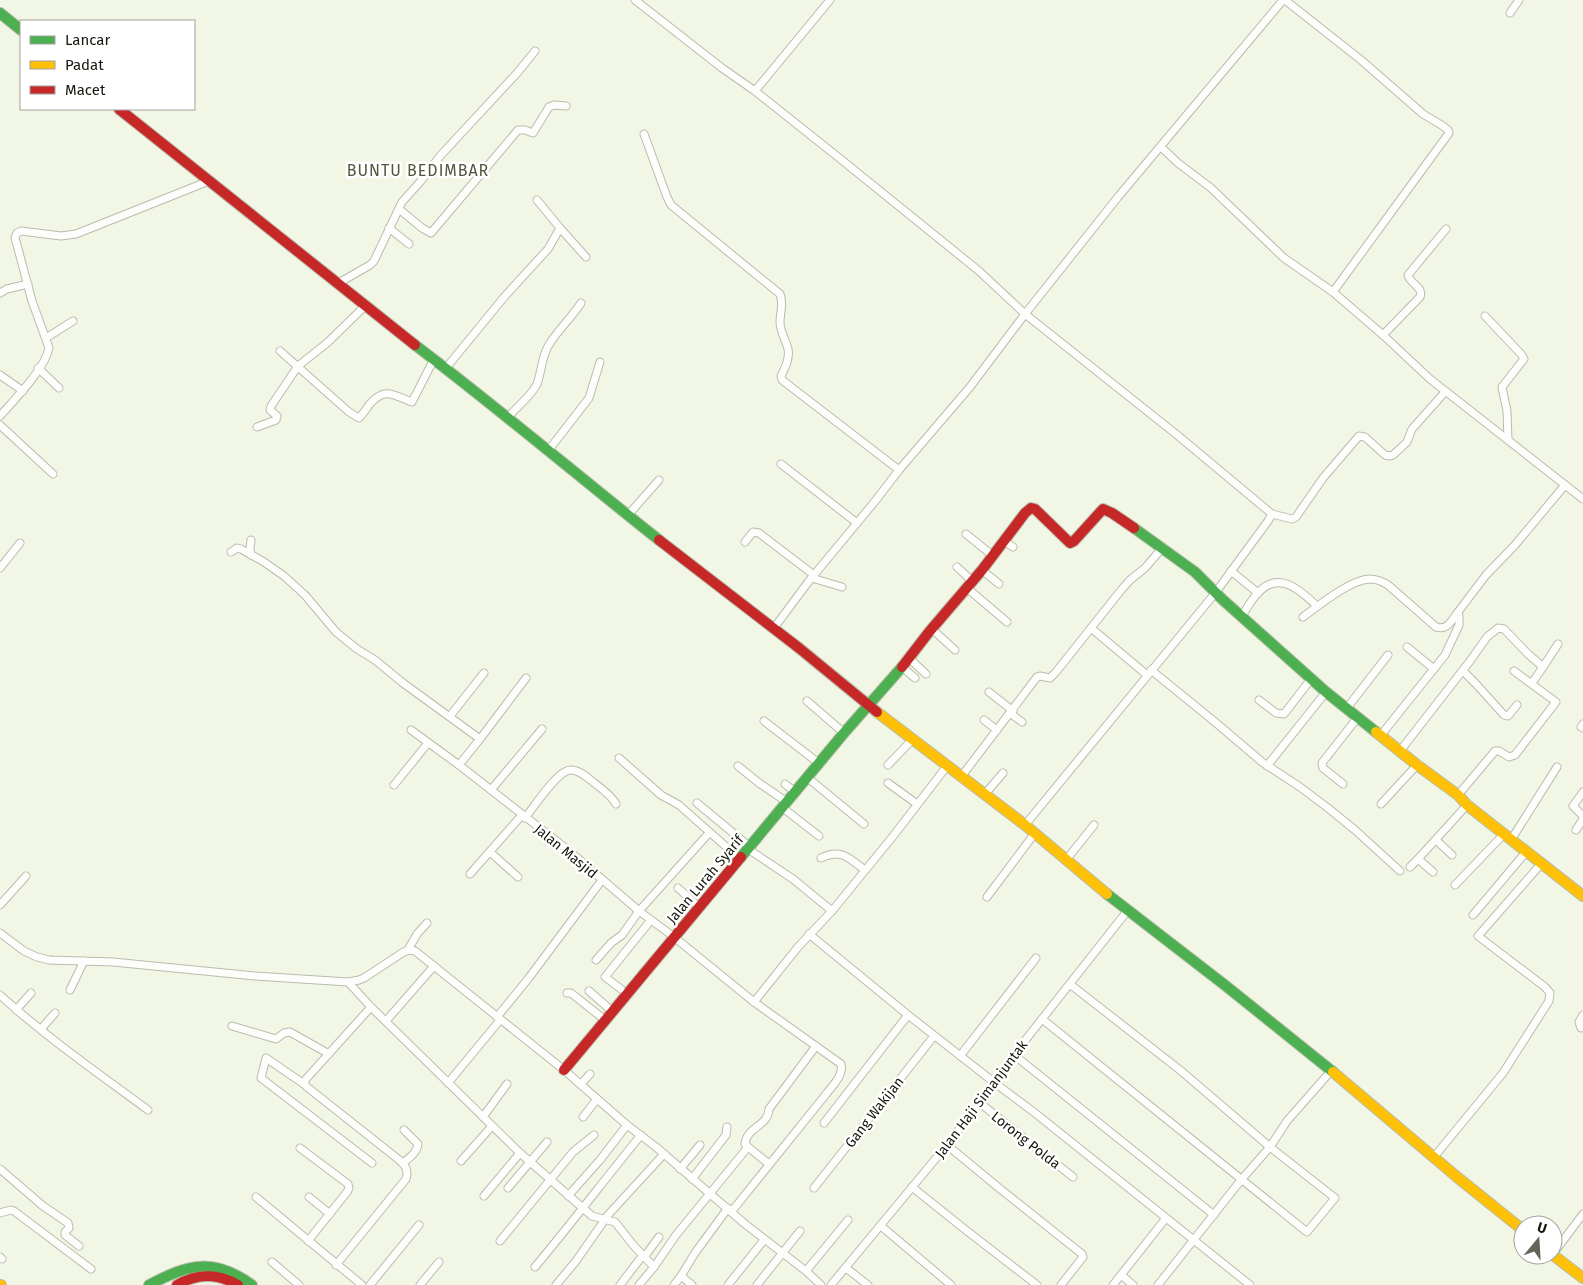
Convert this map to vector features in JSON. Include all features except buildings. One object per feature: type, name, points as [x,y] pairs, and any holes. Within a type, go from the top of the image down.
[{"type":"main road","points":[[0,13],[20,29]]},
{"type":"main road","points":[[120,110],[337,284],[508,417],[628,516],[774,628],[912,740],[1025,825],[1128,910],[1331,1071],[1461,1181],[1513,1222]]},
{"type":"main road","name":"Jalan Lurah Syarif","points":[[564,1070],[844,733],[902,667],[982,570],[1025,513],[1031,508],[1035,509],[1065,539],[1072,543],[1103,508],[1163,547]]},
{"type":"main road","points":[[1163,547],[1195,572],[1326,692],[1458,796],[1540,864],[1583,896]]},
{"type":"main road","points":[[1563,1262],[1583,1278]]},
{"type":"main road","points":[[149,1285],[186,1268],[206,1265],[236,1273],[252,1285]]},
{"type":"main road","points":[[177,1285],[192,1277],[211,1274],[221,1276],[238,1285]]},
{"type":"street","points":[[635,0],[722,68],[755,91],[979,271],[1025,314],[1176,434],[1272,514],[1292,519],[1296,517],[1323,478],[1359,436],[1364,437],[1384,454],[1393,456],[1407,442],[1412,429],[1445,392]]},
{"type":"street","points":[[755,91],[830,0]]},
{"type":"street","points":[[774,628],[899,470],[970,387],[1118,196],[1284,0],[1361,60],[1423,114],[1448,130],[1449,133],[1333,292]]},
{"type":"street","points":[[1510,13],[1519,0]]},
{"type":"street","points":[[337,284],[370,266],[377,257],[402,202],[441,155],[535,51]]},
{"type":"street","points":[[399,209],[431,234],[518,130],[525,130],[534,134],[549,107],[554,105],[566,106]]},
{"type":"street","points":[[644,134],[671,205],[780,294],[782,304],[781,330],[788,349],[786,364],[781,376],[782,380],[899,470]]},
{"type":"street","points":[[1161,147],[1178,163],[1211,188],[1284,258],[1333,292],[1445,392],[1583,499]]},
{"type":"street","points":[[0,416],[23,391],[48,353],[49,348],[32,300],[15,238],[18,232],[61,236],[76,234],[206,178]]},
{"type":"street","points":[[537,200],[586,257]]},
{"type":"street","points":[[389,228],[409,244]]},
{"type":"street","points":[[446,368],[505,296],[548,249],[560,228]]},
{"type":"street","points":[[1383,335],[1420,297],[1421,290],[1408,279],[1408,275],[1446,229]]},
{"type":"street","points":[[0,293],[7,289],[28,284]]},
{"type":"street","points":[[508,417],[535,388],[538,382],[542,359],[549,344],[582,303]]},
{"type":"street","points":[[257,427],[277,418],[270,410],[271,406],[298,366],[327,343],[365,306]]},
{"type":"street","points":[[1484,316],[1524,359],[1502,387],[1507,411],[1508,440]]},
{"type":"street","points":[[46,338],[73,321]]},
{"type":"street","points":[[280,351],[359,418],[375,398],[382,393],[389,393],[412,402],[434,359]]},
{"type":"street","points":[[548,451],[589,398],[600,362]]},
{"type":"street","points":[[38,368],[59,388]]},
{"type":"street","points":[[0,375],[23,391]]},
{"type":"street","points":[[0,425],[53,474]]},
{"type":"street","points":[[781,464],[857,523]]},
{"type":"street","points":[[628,516],[659,480]]},
{"type":"street","points":[[1303,617],[1348,586],[1370,579],[1381,581],[1388,585],[1436,627],[1441,629],[1446,627],[1486,575],[1515,545],[1565,485]]},
{"type":"street","points":[[1025,825],[1216,592],[1272,514]]},
{"type":"street","points":[[745,542],[752,532],[759,532],[813,577],[842,588]]},
{"type":"street","points":[[966,534],[992,555]]},
{"type":"street","points":[[251,540],[250,548],[252,555]]},
{"type":"street","points":[[1004,541],[1013,547]]},
{"type":"street","points":[[0,568],[20,543]]},
{"type":"street","points":[[961,777],[1037,677],[1051,677],[1122,589],[1145,568],[1163,547]]},
{"type":"street","points":[[231,552],[237,548],[273,567],[305,595],[336,632],[480,739]]},
{"type":"street","points":[[957,567],[970,584],[1007,622]]},
{"type":"street","points":[[982,570],[998,584]]},
{"type":"street","points":[[1231,572],[1258,593]]},
{"type":"street","points":[[1242,616],[1258,593],[1272,583],[1287,584],[1299,590],[1317,606]]},
{"type":"street","points":[[1381,735],[1442,660],[1455,636],[1460,621],[1458,612]]},
{"type":"street","points":[[1091,628],[1267,766],[1328,808],[1400,871]]},
{"type":"street","points":[[1400,751],[1463,671],[1490,633],[1498,628],[1501,628],[1544,667]]},
{"type":"street","points":[[932,629],[955,650]]},
{"type":"street","points":[[1532,683],[1558,644]]},
{"type":"street","points":[[1407,647],[1434,669]]},
{"type":"street","points":[[1347,708],[1388,655]]},
{"type":"street","points":[[909,658],[926,674]]},
{"type":"street","points":[[902,667],[915,678]]},
{"type":"street","points":[[1463,671],[1504,715],[1508,716],[1517,705]]},
{"type":"street","points":[[1458,796],[1495,750],[1509,757],[1515,755],[1555,705],[1556,702],[1514,671]]},
{"type":"street","points":[[450,716],[484,673]]},
{"type":"street","points":[[458,765],[526,678]]},
{"type":"street","points":[[1259,700],[1276,713],[1284,714],[1311,679]]},
{"type":"street","points":[[989,692],[1022,722]]},
{"type":"street","points":[[1267,766],[1326,692]]},
{"type":"street","points":[[806,700],[844,733]]},
{"type":"street","points":[[1343,784],[1323,768],[1322,763],[1358,717]]},
{"type":"street","points":[[984,720],[997,730]]},
{"type":"street","points":[[764,721],[820,764]]},
{"type":"street","points":[[1583,724],[1581,727],[1583,728]]},
{"type":"street","points":[[491,790],[542,729]]},
{"type":"street","name":"Jalan Masjid","points":[[410,730],[568,850],[650,920],[674,937],[754,1002],[841,1064],[842,1071],[827,1093],[730,1209],[695,1253],[674,1285]]},
{"type":"street","points":[[888,765],[912,740]]},
{"type":"street","points":[[394,785],[428,743]]},
{"type":"street","points":[[620,758],[660,795],[679,805],[740,859]]},
{"type":"street","points":[[1381,804],[1417,765]]},
{"type":"street","points":[[738,766],[819,836]]},
{"type":"street","points":[[754,1002],[809,934],[832,911],[947,766]]},
{"type":"street","points":[[1455,885],[1507,837],[1556,767]]},
{"type":"street","points":[[470,874],[560,774],[571,769],[576,770],[605,792],[616,804]]},
{"type":"street","points":[[985,794],[1003,773]]},
{"type":"street","points":[[808,778],[864,824]]},
{"type":"street","points":[[888,783],[917,804]]},
{"type":"street","points":[[786,784],[795,792]]},
{"type":"street","points":[[1576,830],[1583,818],[1573,806],[1583,792]]},
{"type":"street","points":[[697,803],[749,848],[793,879],[832,911]]},
{"type":"street","points":[[1410,867],[1467,805]]},
{"type":"street","points":[[1066,860],[1094,825]]},
{"type":"street","points":[[596,960],[611,943],[622,935],[639,911],[709,833]]},
{"type":"street","points":[[987,897],[1035,833]]},
{"type":"street","points":[[1436,840],[1452,855]]},
{"type":"street","points":[[490,852],[518,877]]},
{"type":"street","points":[[1473,915],[1526,852]]},
{"type":"street","points":[[822,858],[830,854],[842,854],[865,870]]},
{"type":"street","points":[[1418,859],[1432,872]]},
{"type":"street","points":[[1434,1157],[1503,1073],[1549,1001],[1550,993],[1545,987],[1478,936],[1540,864]]},
{"type":"street","points":[[0,905],[26,876]]},
{"type":"street","points":[[448,1083],[602,880]]},
{"type":"street","points":[[678,888],[699,906]]},
{"type":"street","name":"Jalan Haji Simanjuntak","points":[[831,1285],[947,1145],[995,1084],[1014,1055],[1071,985],[1128,910]]},
{"type":"street","points":[[621,989],[605,978],[650,920]]},
{"type":"street","points":[[0,933],[24,951],[49,960],[176,967],[255,976],[348,982],[364,978],[408,950],[417,934],[427,923]]},
{"type":"street","points":[[809,934],[934,1036],[995,1084],[1035,1112],[1250,1285]]},
{"type":"street","points":[[408,950],[415,951],[537,1048],[730,1209],[764,1240],[806,1271],[821,1285]]},
{"type":"street","points":[[960,1056],[1036,958]]},
{"type":"street","points":[[70,990],[84,961]]},
{"type":"street","points":[[386,1021],[434,966]]},
{"type":"street","points":[[348,982],[371,1007],[520,1153],[592,1216],[614,1222],[654,1267]]},
{"type":"street","points":[[1042,1019],[1307,1232],[1335,1198],[1270,1147],[1180,1070],[1071,985]]},
{"type":"street","points":[[589,990],[613,1012]]},
{"type":"street","points":[[16,1010],[31,993]]},
{"type":"street","points":[[568,993],[571,993],[604,1020]]},
{"type":"street","points":[[0,995],[16,1010],[148,1110]]},
{"type":"street","points":[[304,1084],[306,1079],[371,1007]]},
{"type":"street","points":[[41,1029],[55,1013]]},
{"type":"street","points":[[824,1124],[908,1015]]},
{"type":"street","points":[[1581,1028],[1580,1022],[1583,1015]]},
{"type":"street","points":[[232,1026],[276,1039],[284,1033],[290,1032],[329,1054]]},
{"type":"street","name":"Gang Wakijan","points":[[814,1188],[934,1036]]},
{"type":"street","points":[[769,1164],[744,1143],[757,1126],[764,1123],[768,1117],[769,1109],[816,1046]]},
{"type":"street","points":[[530,1054],[537,1048]]},
{"type":"street","points":[[1014,1055],[1214,1214]]},
{"type":"street","points":[[336,1264],[406,1179],[408,1172],[406,1166],[304,1084],[266,1058],[260,1078],[372,1163]]},
{"type":"street","points":[[1158,1285],[1241,1180],[1270,1147],[1287,1121],[1331,1071]]},
{"type":"street","points":[[581,1084],[590,1074]]},
{"type":"street","points":[[483,1117],[508,1084]]},
{"type":"street","points":[[583,1117],[597,1099]]},
{"type":"street","name":"Lorong Polda","points":[[980,1103],[1073,1177]]},
{"type":"street","points":[[568,1196],[600,1160],[627,1125]]},
{"type":"street","points":[[461,1161],[492,1126]]},
{"type":"street","points":[[692,1178],[726,1134],[727,1128]]},
{"type":"street","points":[[403,1163],[418,1147],[418,1144],[404,1130]]},
{"type":"street","points":[[500,1242],[573,1152],[594,1135]]},
{"type":"street","points":[[535,1267],[566,1232],[582,1208],[641,1135]]},
{"type":"street","points":[[508,1188],[547,1142]]},
{"type":"street","points":[[680,1169],[700,1145]]},
{"type":"street","points":[[947,1145],[1082,1254],[1083,1258],[1060,1285]]},
{"type":"street","points":[[300,1148],[348,1184],[349,1188],[308,1241]]},
{"type":"street","points":[[639,1285],[676,1235],[748,1148]]},
{"type":"street","points":[[484,1196],[520,1153]]},
{"type":"street","points":[[556,1285],[576,1261],[605,1220],[664,1154]]},
{"type":"street","points":[[0,1169],[43,1206],[68,1223],[69,1228],[65,1235],[79,1246]]},
{"type":"street","points":[[912,1187],[1037,1285]]},
{"type":"street","points":[[256,1196],[362,1285]]},
{"type":"street","points":[[309,1197],[330,1214]]},
{"type":"street","points":[[0,1213],[14,1211],[91,1269]]},
{"type":"street","points":[[1563,1241],[1583,1214]]},
{"type":"street","points":[[1113,1285],[1166,1218]]},
{"type":"street","points":[[806,1271],[848,1220]]},
{"type":"street","points":[[370,1285],[419,1225]]},
{"type":"street","points":[[881,1226],[951,1285]]},
{"type":"street","points":[[757,1285],[800,1231]]},
{"type":"street","points":[[620,1285],[659,1237]]},
{"type":"street","points":[[728,1285],[764,1240]]},
{"type":"street","points":[[272,1262],[299,1285]]},
{"type":"street","points":[[420,1285],[439,1262]]},
{"type":"street","points":[[846,1268],[868,1285]]},
{"type":"street","points":[[1121,1275],[1133,1285]]},
{"type":"street","points":[[681,1276],[692,1285]]},
{"type":"traffic: fast","points":[[0,13],[20,29]]},
{"type":"traffic: fast","points":[[415,345],[659,540]]},
{"type":"traffic: fast","points":[[1134,528],[1195,572],[1223,600],[1326,692],[1376,732]]},
{"type":"traffic: fast","points":[[741,857],[844,733],[902,667]]},
{"type":"traffic: fast","points":[[1107,894],[1333,1072]]},
{"type":"traffic: fast","points":[[149,1285],[176,1272],[201,1267],[225,1270],[252,1285]]},
{"type":"traffic: slow","points":[[877,712],[1025,825],[1107,894]]},
{"type":"traffic: slow","points":[[1376,732],[1458,795],[1467,805],[1583,896]]},
{"type":"traffic: slow","points":[[1333,1072],[1513,1222]]},
{"type":"traffic: slow","points":[[1563,1263],[1583,1278]]},
{"type":"traffic: jam","points":[[120,110],[415,345]]},
{"type":"traffic: jam","points":[[902,667],[982,570],[1025,513],[1031,508],[1035,509],[1070,543],[1103,509],[1134,528]]},
{"type":"traffic: jam","points":[[659,540],[799,648],[877,712]]},
{"type":"traffic: jam","points":[[564,1070],[741,857]]},
{"type":"traffic: jam","points":[[177,1285],[192,1278],[208,1276],[223,1278],[238,1285]]},
{"type":"district","name":"BUNTU BEDIMBAR","points":[[418,170]]}]
